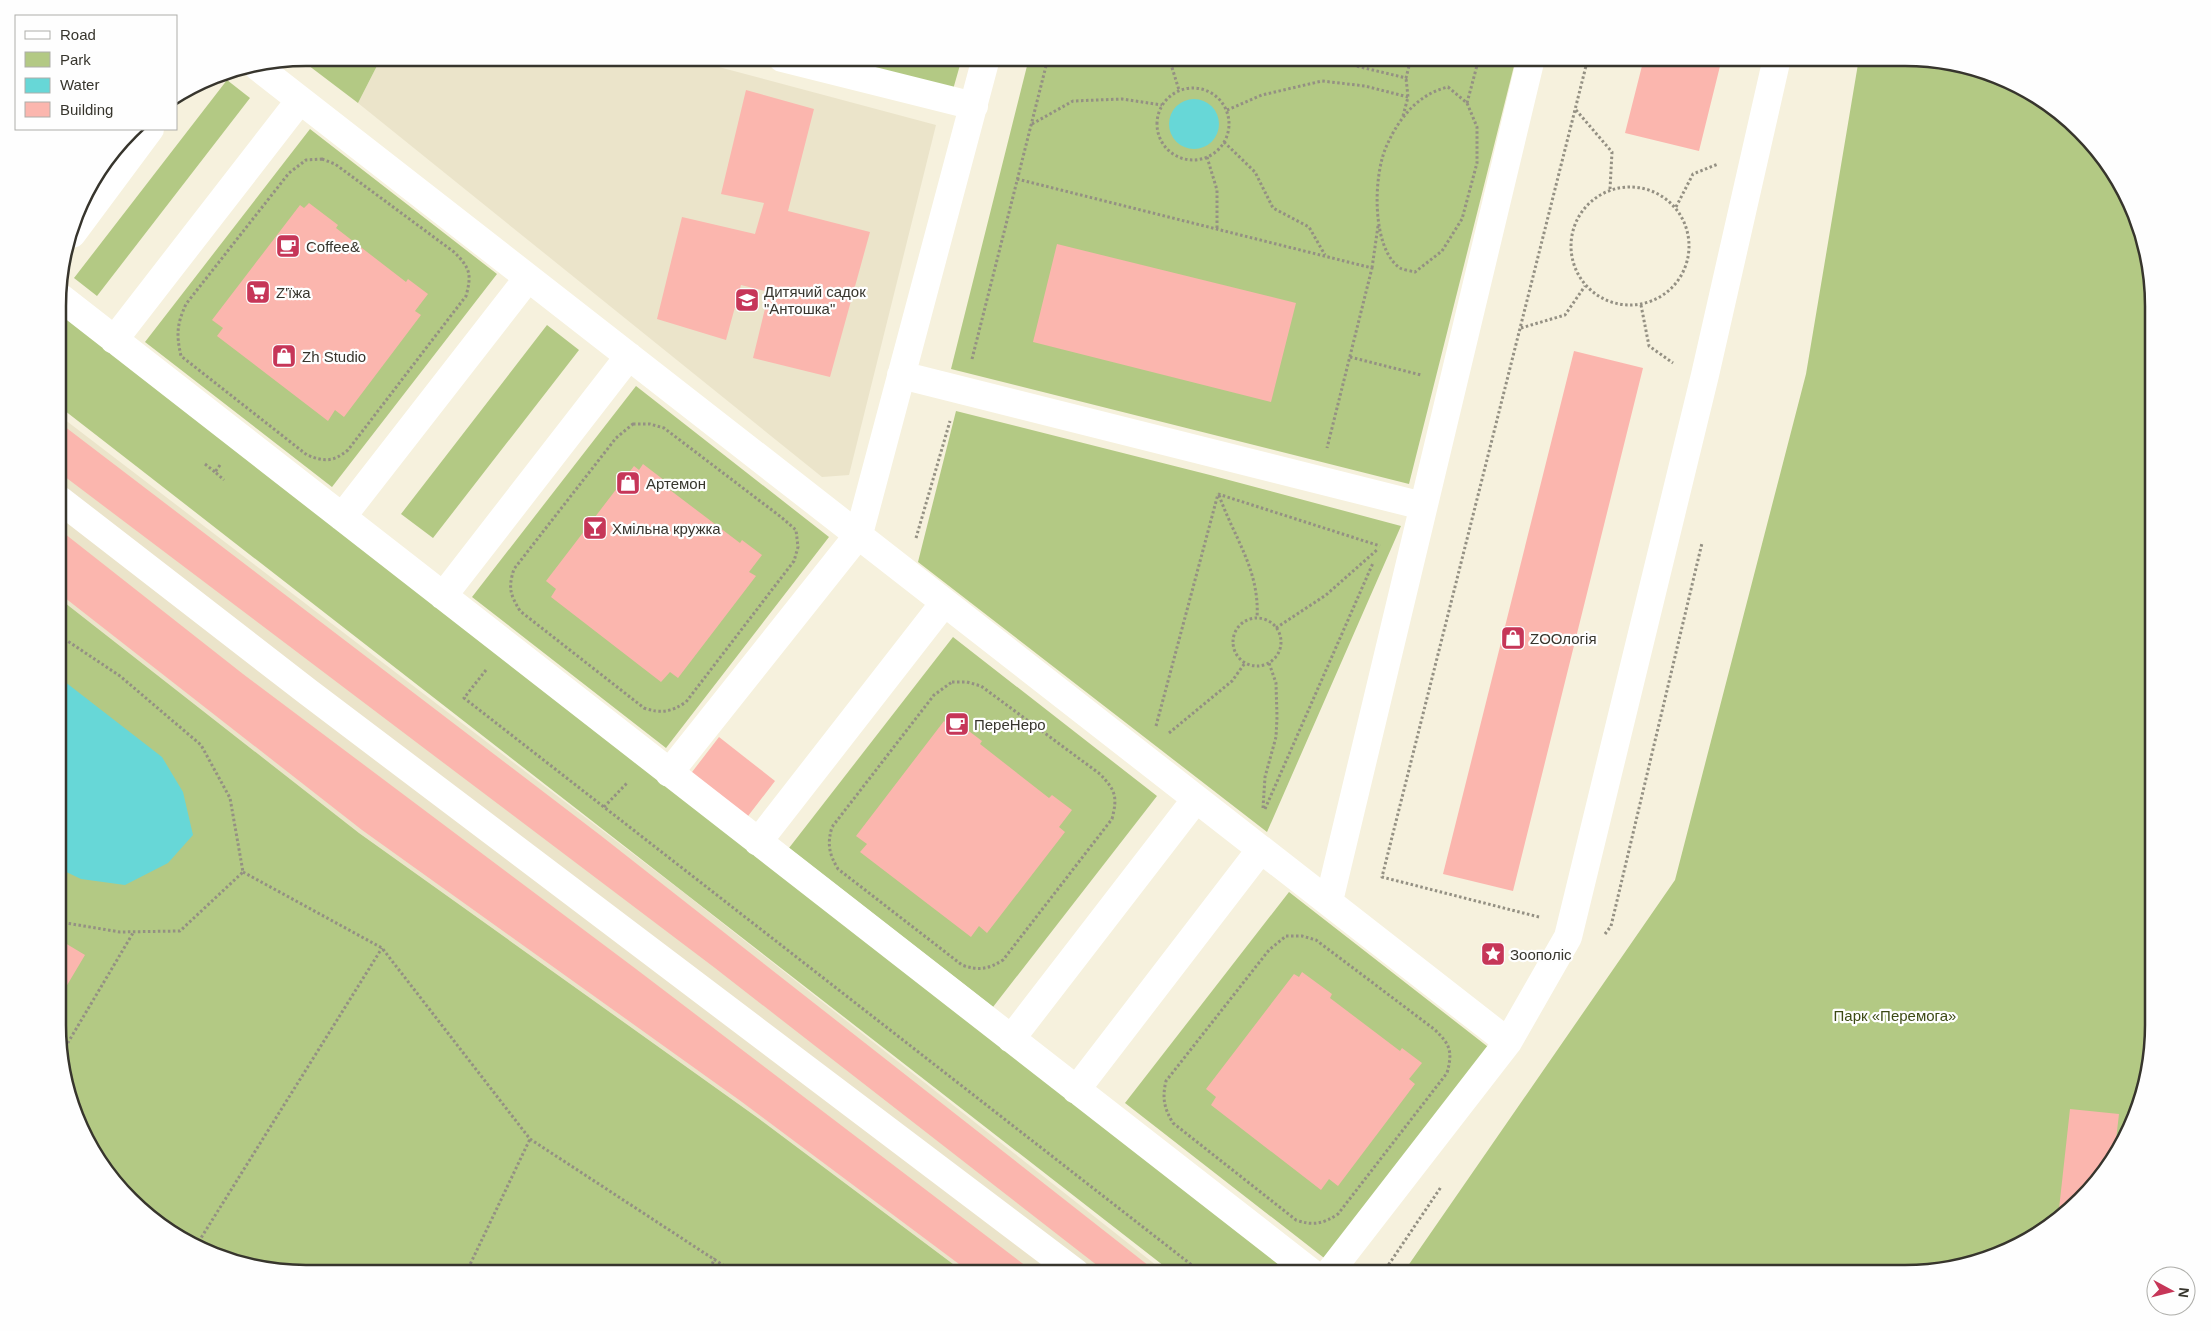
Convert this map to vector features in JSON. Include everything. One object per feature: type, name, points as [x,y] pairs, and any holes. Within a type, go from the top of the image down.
[{"type":"lane","points":[[814,66],[974,106]]},
{"type":"lane","points":[[669,773],[859,534],[984,66]]},
{"type":"lane","points":[[1329,901],[1529,66]]},
{"type":"lane","points":[[1335,1265],[1508,1042],[1568,937],[1705,375],[1775,66]]},
{"type":"lane","points":[[262,70],[1508,1042]]},
{"type":"lane","points":[[114,340],[300,100]]},
{"type":"lane","points":[[82,221],[149,130]]},
{"type":"lane","points":[[342,517],[528,278]]},
{"type":"lane","points":[[66,303],[1302,1265]]},
{"type":"lane","points":[[443,596],[629,356]]},
{"type":"lane","points":[[901,375],[1423,506]]},
{"type":"lane","points":[[66,505],[419,776],[1065,1265]]},
{"type":"lane","points":[[758,842],[944,603]]},
{"type":"lane","points":[[1011,1039],[1196,799]]},
{"type":"lane","points":[[1076,1090],[1261,849]]},
{"type":"path","points":[[915,541],[959,390],[972,359],[1046,66]]},
{"type":"path","points":[[1172,66],[1179,90]]},
{"type":"path","points":[[1356,66],[1406,78]]},
{"type":"path","points":[[1403,117],[1408,97],[1406,78],[1409,66]]},
{"type":"path","points":[[1467,103],[1477,66]]},
{"type":"path","points":[[1546,919],[1382,878],[1586,66]]},
{"type":"path","points":[[1227,110],[1262,95],[1322,81],[1365,86],[1408,97]]},
{"type":"path","points":[[1190,87],[1212,92],[1221,100],[1227,110],[1228,132],[1224,142],[1207,157],[1196,160],[1174,155],[1159,138],[1157,127],[1158,115],[1162,105],[1169,96],[1179,90],[1190,87]]},
{"type":"path","points":[[1327,448],[1372,268],[1378,226],[1377,189],[1386,147],[1403,117],[1417,102],[1434,90],[1448,87],[1467,103],[1477,127],[1477,163],[1458,237]]},
{"type":"path","points":[[1031,124],[1073,101],[1122,98],[1162,105]]},
{"type":"path","points":[[1575,110],[1612,152],[1610,189]]},
{"type":"path","points":[[1224,142],[1255,172],[1273,208],[1310,227],[1326,256]]},
{"type":"path","points":[[1207,157],[1217,190],[1216,229]]},
{"type":"path","points":[[322,159],[336,164],[454,252],[468,266],[470,282],[466,296],[348,450],[337,459],[321,460],[307,455],[181,356],[178,343],[178,321],[186,304],[289,173],[306,160],[322,159]]},
{"type":"path","points":[[1676,207],[1693,174],[1719,163]]},
{"type":"path","points":[[1017,179],[1372,268]]},
{"type":"path","points":[[1628,186],[1646,188],[1662,195],[1676,207],[1686,225],[1689,245],[1686,266],[1676,284],[1666,293],[1641,305],[1620,305],[1601,298],[1585,286],[1574,268],[1570,248],[1572,228],[1582,210],[1595,197],[1610,189],[1628,186]]},
{"type":"path","points":[[1378,226],[1390,256],[1401,269],[1415,272],[1442,251],[1462,219]]},
{"type":"path","points":[[1520,329],[1565,314],[1585,286]]},
{"type":"path","points":[[1350,357],[1424,376]]},
{"type":"path","points":[[972,359],[982,362]]},
{"type":"path","points":[[634,424],[650,424],[664,428],[796,530],[798,547],[794,561],[686,702],[673,711],[656,712],[644,708],[520,611],[513,599],[509,584],[514,569],[616,438],[634,424]]},
{"type":"path","points":[[1318,446],[1336,451]]},
{"type":"path","points":[[205,464],[214,472]]},
{"type":"path","points":[[1218,494],[1380,546]]},
{"type":"path","points":[[1218,494],[1252,574],[1258,598],[1257,618]]},
{"type":"path","points":[[1155,729],[1218,494]]},
{"type":"path","points":[[1276,628],[1326,595],[1380,546]]},
{"type":"path","points":[[1269,663],[1276,683],[1277,717],[1276,737],[1265,777],[1262,816],[1380,546]]},
{"type":"path","points":[[1257,618],[1266,619],[1276,628],[1280,635],[1279,650],[1269,663],[1261,665],[1245,663],[1234,651],[1233,635],[1242,622],[1257,618]]},
{"type":"path","points":[[66,640],[120,676],[201,746],[230,798],[243,872]]},
{"type":"path","points":[[1165,736],[1232,681],[1245,663]]},
{"type":"path","points":[[952,682],[967,682],[981,686],[1100,774],[1113,788],[1116,805],[1112,818],[1003,960],[991,968],[974,970],[962,965],[838,869],[830,856],[828,840],[832,827],[934,696],[952,682]]},
{"type":"path","points":[[464,698],[1192,1265]]},
{"type":"path","points":[[66,923],[134,932],[180,931],[243,872]]},
{"type":"path","points":[[243,872],[382,948],[530,1139],[725,1265]]},
{"type":"path","points":[[67,1044],[134,932]]},
{"type":"path","points":[[1286,936],[1302,936],[1316,940],[1434,1029],[1448,1042],[1450,1059],[1447,1073],[1338,1214],[1325,1222],[1308,1224],[1296,1220],[1173,1123],[1165,1110],[1163,1095],[1166,1081],[1269,950],[1286,936]]},
{"type":"path","points":[[200,1240],[382,948]]},
{"type":"path","points":[[470,1265],[530,1139]]},
{"type":"path","points":[[712,1265],[715,1258]]},
{"type":"shaded area","name":"Дитячий садок \"Антошка\"","points":[[377,66],[715,66],[936,125],[849,475],[822,477],[358,103]]},
{"type":"shaded area","points":[[66,421],[683,892],[1156,1265],[954,1265],[758,1118],[359,833],[66,604]]},
{"type":"green space","points":[[309,66],[377,66],[358,103]]},
{"type":"green space","points":[[852,66],[960,66],[952,93]]},
{"type":"green space","points":[[1027,66],[1514,66],[1409,484],[951,369]]},
{"type":"green space","name":"Парк «Перемога»","points":[[1858,66],[1936,68],[1967,74],[1997,84],[2025,98],[2075,136],[2113,186],[2127,214],[2137,244],[2143,275],[2145,306],[2145,1025],[2140,1072],[2127,1117],[2113,1145],[2075,1195],[2025,1233],[1997,1247],[1967,1257],[1936,1263],[1905,1265],[1409,1265],[1675,880],[1806,374]]},
{"type":"green space","points":[[227,80],[250,98],[97,296],[74,278]]},
{"type":"green space","points":[[310,129],[497,274],[332,487],[145,342]]},
{"type":"green space","points":[[66,316],[1284,1265],[1163,1265],[66,412]]},
{"type":"green space","points":[[547,325],[579,350],[433,538],[401,514]]},
{"type":"green space","points":[[636,386],[829,537],[666,748],[472,597]]},
{"type":"green space","points":[[956,411],[1210,475],[1401,526],[1267,832],[918,562]]},
{"type":"green space","points":[[66,604],[359,833],[758,1118],[954,1265],[290,1264],[244,1257],[214,1247],[186,1233],[160,1215],[136,1195],[98,1145],[84,1117],[74,1087],[68,1056],[66,1025]]},
{"type":"green space","points":[[953,637],[1157,796],[993,1007],[789,848]]},
{"type":"green space","points":[[1289,892],[1492,1050],[1328,1261],[1125,1103]]},
{"type":"water","points":[[1189,99],[1199,99],[1212,106],[1219,119],[1219,129],[1212,142],[1199,149],[1189,149],[1180,145],[1173,138],[1169,129],[1169,119],[1173,110],[1180,103]]},
{"type":"water","points":[[66,683],[162,757],[183,792],[193,835],[168,863],[125,885],[81,879],[66,872]]},
{"type":"building","points":[[1642,66],[1720,66],[1699,151],[1625,133]]},
{"type":"building","points":[[746,90],[814,109],[788,211],[870,232],[830,377],[753,358],[769,292],[741,285],[726,340],[657,319],[682,217],[755,234],[764,203],[721,194]]},
{"type":"building","points":[[309,203],[338,225],[336,228],[406,282],[408,279],[428,294],[415,311],[421,315],[344,417],[335,410],[328,421],[217,336],[223,328],[212,320],[300,205],[304,208]]},
{"type":"building","points":[[1057,244],[1296,303],[1271,402],[1033,342]]},
{"type":"building","points":[[1574,351],[1643,368],[1513,891],[1443,874]]},
{"type":"building","points":[[66,428],[600,835],[1148,1265],[1097,1265],[715,968],[66,478]]},
{"type":"building","points":[[643,464],[673,487],[670,490],[740,543],[742,540],[762,555],[749,572],[756,576],[678,678],[670,672],[661,682],[551,597],[556,589],[546,581],[634,466],[639,470]]},
{"type":"building","points":[[66,535],[243,674],[636,969],[1024,1265],[960,1265],[742,1102],[362,830],[66,599]]},
{"type":"building","points":[[953,719],[982,741],[980,744],[1049,798],[1052,795],[1072,810],[1059,827],[1065,832],[987,933],[979,926],[971,937],[860,852],[867,844],[856,836],[944,721],[948,725]]},
{"type":"building","points":[[719,737],[775,781],[745,820],[689,776]]},
{"type":"building","points":[[66,944],[85,955],[66,987]]},
{"type":"building","points":[[1302,972],[1332,994],[1330,998],[1400,1051],[1402,1048],[1422,1063],[1409,1079],[1415,1084],[1338,1186],[1329,1179],[1321,1190],[1211,1105],[1216,1097],[1206,1089],[1294,974],[1299,977]]},
{"type":"building","points":[[2070,1109],[2119,1114],[2116,1139],[2113,1145],[2075,1195],[2059,1208]]},
{"type":"place","name":"Coffee&","points":[[288,246]]},
{"type":"place","name":"Z'їжа","points":[[258,292]]},
{"type":"place","name":"Дитячий садок \"Антошка\"","points":[[747,300]]},
{"type":"place","name":"Zh Studio","points":[[284,356]]},
{"type":"place","name":"Артемон","points":[[628,483]]},
{"type":"place","name":"Хмільна кружка","points":[[595,528]]},
{"type":"place","name":"ZООлогія","points":[[1513,638]]},
{"type":"place","name":"ПереНеро","points":[[957,724]]},
{"type":"place","name":"Зоополіс","points":[[1493,954]]}]
